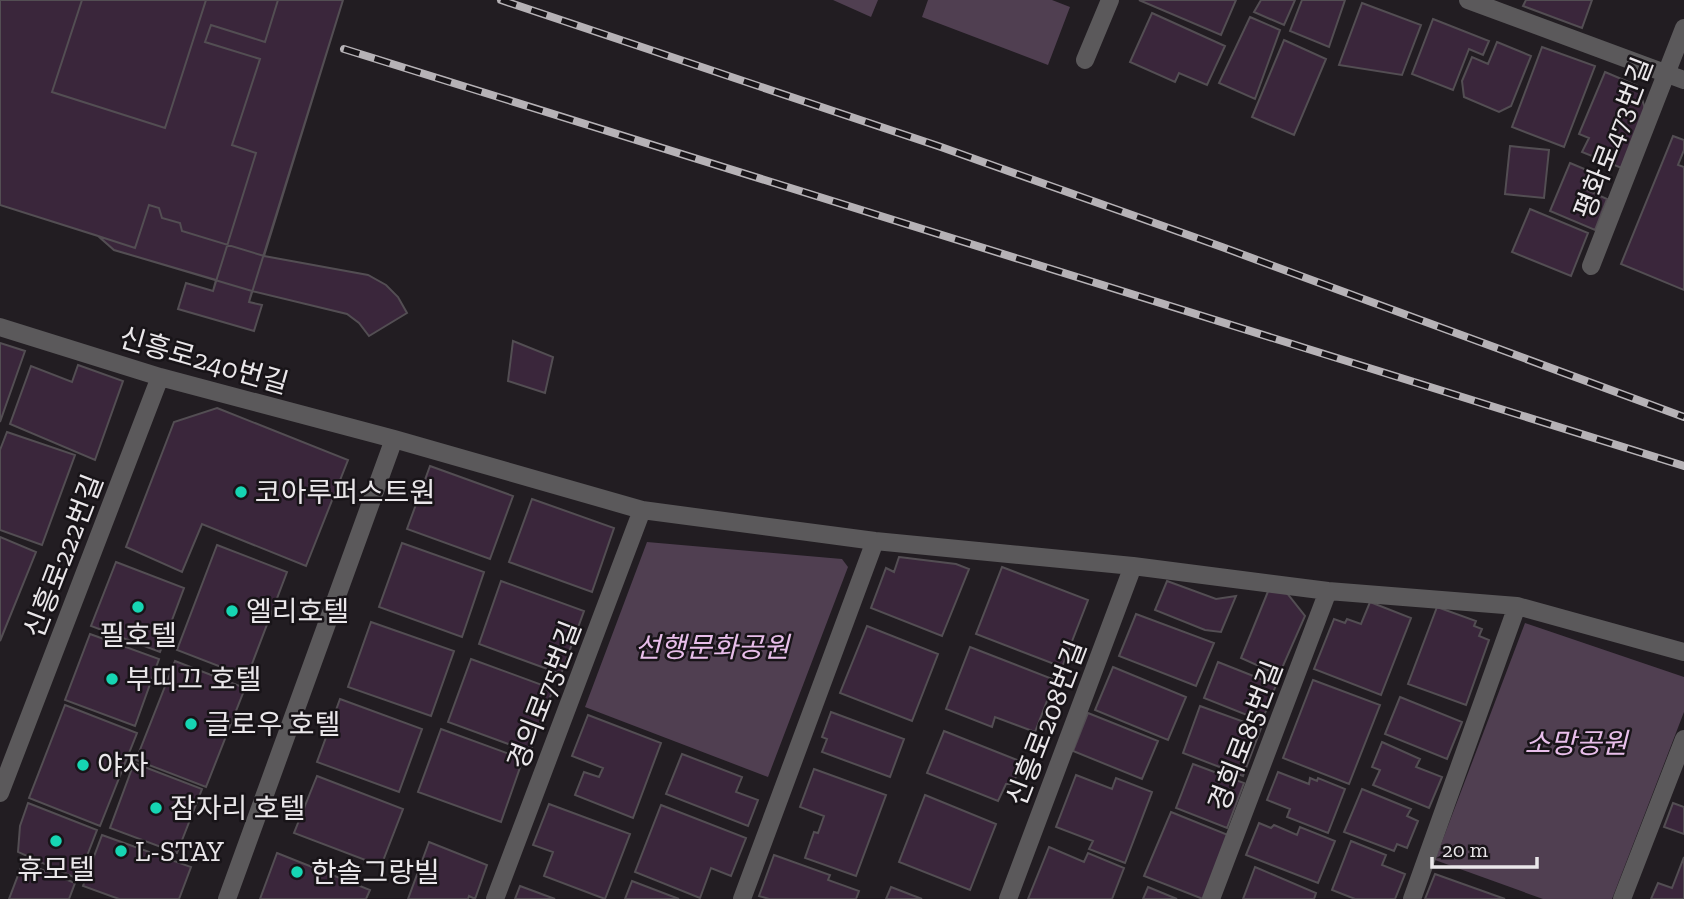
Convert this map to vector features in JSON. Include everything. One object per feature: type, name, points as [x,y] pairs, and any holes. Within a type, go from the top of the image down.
[{"type":"street","points":[[1086,60],[1110,0]]},
{"type":"street","points":[[1468,0],[1684,80]]},
{"type":"street","name":"평화로473번길","points":[[1591,267],[1684,28]]},
{"type":"street","name":"신흥로240번길","points":[[0,327],[160,376],[642,510],[875,541],[1132,566],[1328,591],[1517,606],[1684,652]]},
{"type":"street","name":"신흥로222번길","points":[[0,793],[160,376]]},
{"type":"street","points":[[227,899],[394,439]]},
{"type":"street","name":"경의로75번길","points":[[495,899],[642,510]]},
{"type":"street","points":[[742,899],[875,541]]},
{"type":"street","name":"신흥로208번길","points":[[1008,899],[1132,566]]},
{"type":"street","name":"경희로85번길","points":[[1211,899],[1328,591]]},
{"type":"street","points":[[1412,899],[1517,606]]},
{"type":"street","points":[[1622,899],[1684,739]]},
{"type":"green space","points":[[833,0],[878,0],[871,17]]},
{"type":"green space","points":[[928,0],[1052,0],[1070,7],[1048,65],[922,17]]},
{"type":"green space","name":"선행문화공원","points":[[647,542],[842,559],[848,567],[768,777],[585,707]]},
{"type":"green space","name":"소망공원","points":[[1525,623],[1684,677],[1684,712],[1612,899],[1543,899],[1435,860]]},
{"type":"building","points":[[0,0],[343,0],[264,256],[368,275],[386,285],[398,297],[407,313],[369,336],[359,323],[347,314],[252,291],[249,302],[262,305],[254,331],[178,309],[186,283],[213,291],[216,280],[114,250],[98,236],[0,205]]},
{"type":"building","points":[[82,0],[206,0],[165,128],[52,92]]},
{"type":"building","points":[[278,0],[343,0],[249,302],[262,305],[254,331],[178,309],[186,283],[213,291],[256,153],[232,145],[260,59],[205,42],[211,25],[265,42]]},
{"type":"building","points":[[1139,0],[1236,0],[1221,35]]},
{"type":"building","points":[[1261,0],[1295,0],[1284,25],[1254,12]]},
{"type":"building","points":[[1302,0],[1345,0],[1329,47],[1290,31]]},
{"type":"building","points":[[1526,0],[1592,0],[1582,28],[1523,6]]},
{"type":"building","points":[[1362,3],[1421,25],[1402,75],[1339,65]]},
{"type":"building","points":[[1152,13],[1225,46],[1207,85],[1179,73],[1175,82],[1130,62]]},
{"type":"building","points":[[1250,17],[1280,30],[1255,99],[1219,83]]},
{"type":"building","points":[[1433,19],[1489,41],[1483,55],[1469,49],[1453,90],[1412,74]]},
{"type":"building","points":[[1284,40],[1326,59],[1294,135],[1252,117]]},
{"type":"building","points":[[1497,42],[1531,56],[1511,106],[1499,112],[1464,97],[1462,81],[1472,57],[1488,64]]},
{"type":"building","points":[[1542,47],[1595,66],[1564,147],[1512,127]]},
{"type":"building","points":[[1605,72],[1638,86],[1646,112],[1624,169],[1582,152],[1589,138],[1579,134]]},
{"type":"building","points":[[1673,136],[1684,140],[1684,150],[1678,165],[1684,167],[1684,290],[1621,264]]},
{"type":"building","points":[[1510,146],[1549,150],[1544,198],[1505,194]]},
{"type":"building","points":[[1570,163],[1594,173],[1587,190],[1607,199],[1595,230],[1550,211]]},
{"type":"building","points":[[149,205],[159,208],[162,218],[180,223],[182,231],[264,256],[368,275],[386,285],[398,297],[407,313],[369,336],[359,323],[347,314],[252,291],[114,250],[98,236],[135,248]]},
{"type":"building","points":[[1530,209],[1588,233],[1571,276],[1512,252]]},
{"type":"building","points":[[513,341],[553,357],[545,393],[508,381]]},
{"type":"building","points":[[0,343],[25,351],[0,422]]},
{"type":"building","points":[[78,365],[123,381],[95,460],[10,424],[31,366],[72,382]]},
{"type":"building","name":"코아루퍼스트원","points":[[217,408],[348,460],[306,566],[202,524],[182,572],[126,547],[174,422]]},
{"type":"building","points":[[7,432],[75,455],[42,545],[0,530],[0,450]]},
{"type":"building","points":[[430,466],[513,496],[490,559],[407,529]]},
{"type":"building","points":[[532,499],[614,528],[592,592],[509,562]]},
{"type":"building","points":[[0,537],[36,552],[0,641]]},
{"type":"building","points":[[402,543],[484,572],[462,637],[379,607]]},
{"type":"building","name":"엘리호텔","points":[[217,545],[287,572],[247,677],[177,650]]},
{"type":"building","points":[[899,557],[956,564],[969,569],[942,636],[871,608],[886,568],[894,572]]},
{"type":"building","name":"필호텔","points":[[116,562],[184,588],[160,652],[91,626]]},
{"type":"building","points":[[1002,567],[1088,600],[1062,667],[976,634]]},
{"type":"building","points":[[501,581],[584,611],[561,674],[479,644]]},
{"type":"building","points":[[1167,581],[1216,599],[1236,596],[1221,632],[1205,630],[1155,610]]},
{"type":"building","points":[[1269,589],[1286,592],[1305,616],[1279,675],[1241,658]]},
{"type":"building","points":[[1370,602],[1411,618],[1381,695],[1314,669],[1334,619],[1345,623],[1347,619],[1361,624]]},
{"type":"building","points":[[1437,607],[1476,621],[1474,626],[1482,629],[1479,636],[1489,640],[1466,705],[1408,684]]},
{"type":"building","points":[[1136,614],[1214,643],[1196,686],[1119,656]]},
{"type":"building","points":[[371,622],[454,651],[431,716],[348,687]]},
{"type":"building","points":[[867,626],[938,654],[912,721],[840,693]]},
{"type":"building","name":"부띠끄 호텔","points":[[90,634],[159,659],[135,726],[65,700]]},
{"type":"building","points":[[970,647],[1055,680],[1035,732],[995,717],[992,727],[946,709]]},
{"type":"building","points":[[471,659],[553,689],[530,752],[448,722]]},
{"type":"building","name":"글로우 호텔","points":[[175,661],[245,688],[206,787],[136,760]]},
{"type":"building","points":[[1218,662],[1276,685],[1262,721],[1204,698]]},
{"type":"building","points":[[1113,667],[1186,697],[1168,740],[1095,710]]},
{"type":"building","points":[[1313,680],[1380,705],[1349,784],[1283,758]]},
{"type":"building","points":[[1400,697],[1462,722],[1447,759],[1385,734]]},
{"type":"building","points":[[340,699],[422,729],[399,792],[317,762]]},
{"type":"building","name":"야자","points":[[65,705],[137,733],[100,826],[29,798]]},
{"type":"building","points":[[1200,706],[1261,728],[1243,776],[1183,753]]},
{"type":"building","points":[[831,712],[904,739],[890,777],[822,752],[827,739],[822,737]]},
{"type":"building","points":[[1088,713],[1158,741],[1142,779],[1073,751]]},
{"type":"building","points":[[588,715],[661,743],[633,818],[575,795],[584,772],[599,777],[603,768],[572,756]]},
{"type":"building","points":[[441,729],[523,759],[501,822],[418,792]]},
{"type":"building","points":[[944,731],[1022,762],[1013,784],[1006,784],[998,801],[927,773]]},
{"type":"building","points":[[1382,742],[1420,759],[1416,767],[1442,777],[1429,808],[1373,785],[1380,770],[1372,767]]},
{"type":"building","points":[[682,754],[742,777],[736,792],[758,800],[748,826],[666,794]]},
{"type":"building","name":"잠자리 호텔","points":[[134,763],[202,789],[177,853],[110,828]]},
{"type":"building","points":[[1193,764],[1244,783],[1227,828],[1176,808]]},
{"type":"building","points":[[814,769],[886,795],[856,876],[805,858],[814,832],[818,833],[824,816],[800,807]]},
{"type":"building","points":[[1278,772],[1309,784],[1310,778],[1317,781],[1318,778],[1345,789],[1328,833],[1287,817],[1290,809],[1267,800]]},
{"type":"building","points":[[1076,775],[1112,789],[1116,778],[1152,792],[1125,863],[1089,849],[1093,841],[1056,827]]},
{"type":"building","points":[[317,776],[403,809],[381,866],[294,833]]},
{"type":"building","points":[[1362,789],[1411,809],[1407,816],[1418,821],[1407,848],[1397,844],[1394,851],[1344,832]]},
{"type":"building","points":[[925,795],[996,824],[970,890],[899,862]]},
{"type":"building","name":"휴모텔","points":[[28,803],[97,830],[78,879],[18,852],[20,826]]},
{"type":"building","points":[[1673,803],[1684,807],[1684,834],[1664,827]]},
{"type":"building","points":[[549,804],[630,834],[605,899],[544,876],[553,852],[533,845]]},
{"type":"building","points":[[661,805],[746,838],[731,876],[711,868],[700,898],[635,872]]},
{"type":"building","points":[[1171,812],[1228,835],[1203,899],[1144,876]]},
{"type":"building","points":[[1259,823],[1271,828],[1274,825],[1297,835],[1300,827],[1335,841],[1318,883],[1246,855]]},
{"type":"building","name":"L-STAY","points":[[102,835],[191,867],[179,899],[119,899],[83,886]]},
{"type":"building","points":[[1351,841],[1386,855],[1382,865],[1405,874],[1395,899],[1355,899],[1332,890]]},
{"type":"building","points":[[429,842],[487,865],[475,899],[469,896],[468,899],[408,899]]},
{"type":"building","points":[[1049,847],[1084,862],[1088,853],[1124,868],[1112,899],[1028,899]]},
{"type":"building","name":"한솔그랑빌","points":[[277,853],[370,890],[366,899],[260,899]]},
{"type":"building","points":[[774,855],[830,875],[828,880],[859,891],[856,899],[769,899],[759,896]]},
{"type":"building","points":[[1684,857],[1684,899],[1651,899],[1658,883],[1672,888]]},
{"type":"building","points":[[23,862],[75,883],[69,899],[9,899]]},
{"type":"building","points":[[1255,867],[1316,893],[1314,899],[1243,899]]},
{"type":"building","points":[[1435,874],[1505,899],[1425,899]]},
{"type":"building","points":[[632,881],[679,899],[625,899]]},
{"type":"building","points":[[520,886],[555,899],[515,899]]},
{"type":"building","points":[[891,887],[922,899],[886,899]]},
{"type":"building","points":[[1148,887],[1177,899],[1143,899]]},
{"type":"railway","points":[[501,0],[941,147],[1684,417]]},
{"type":"railway","points":[[344,49],[1684,466]]},
{"type":"place","name":"코아루퍼스트원","points":[[241,492]]},
{"type":"place","name":"필호텔","points":[[138,607]]},
{"type":"place","name":"엘리호텔","points":[[232,611]]},
{"type":"place","name":"부띠끄 호텔","points":[[112,679]]},
{"type":"place","name":"글로우 호텔","points":[[191,724]]},
{"type":"place","name":"야자","points":[[83,765]]},
{"type":"place","name":"잠자리 호텔","points":[[156,808]]},
{"type":"place","name":"휴모텔","points":[[56,841]]},
{"type":"place","name":"L-STAY","points":[[121,851]]},
{"type":"place","name":"한솔그랑빌","points":[[297,872]]}]
